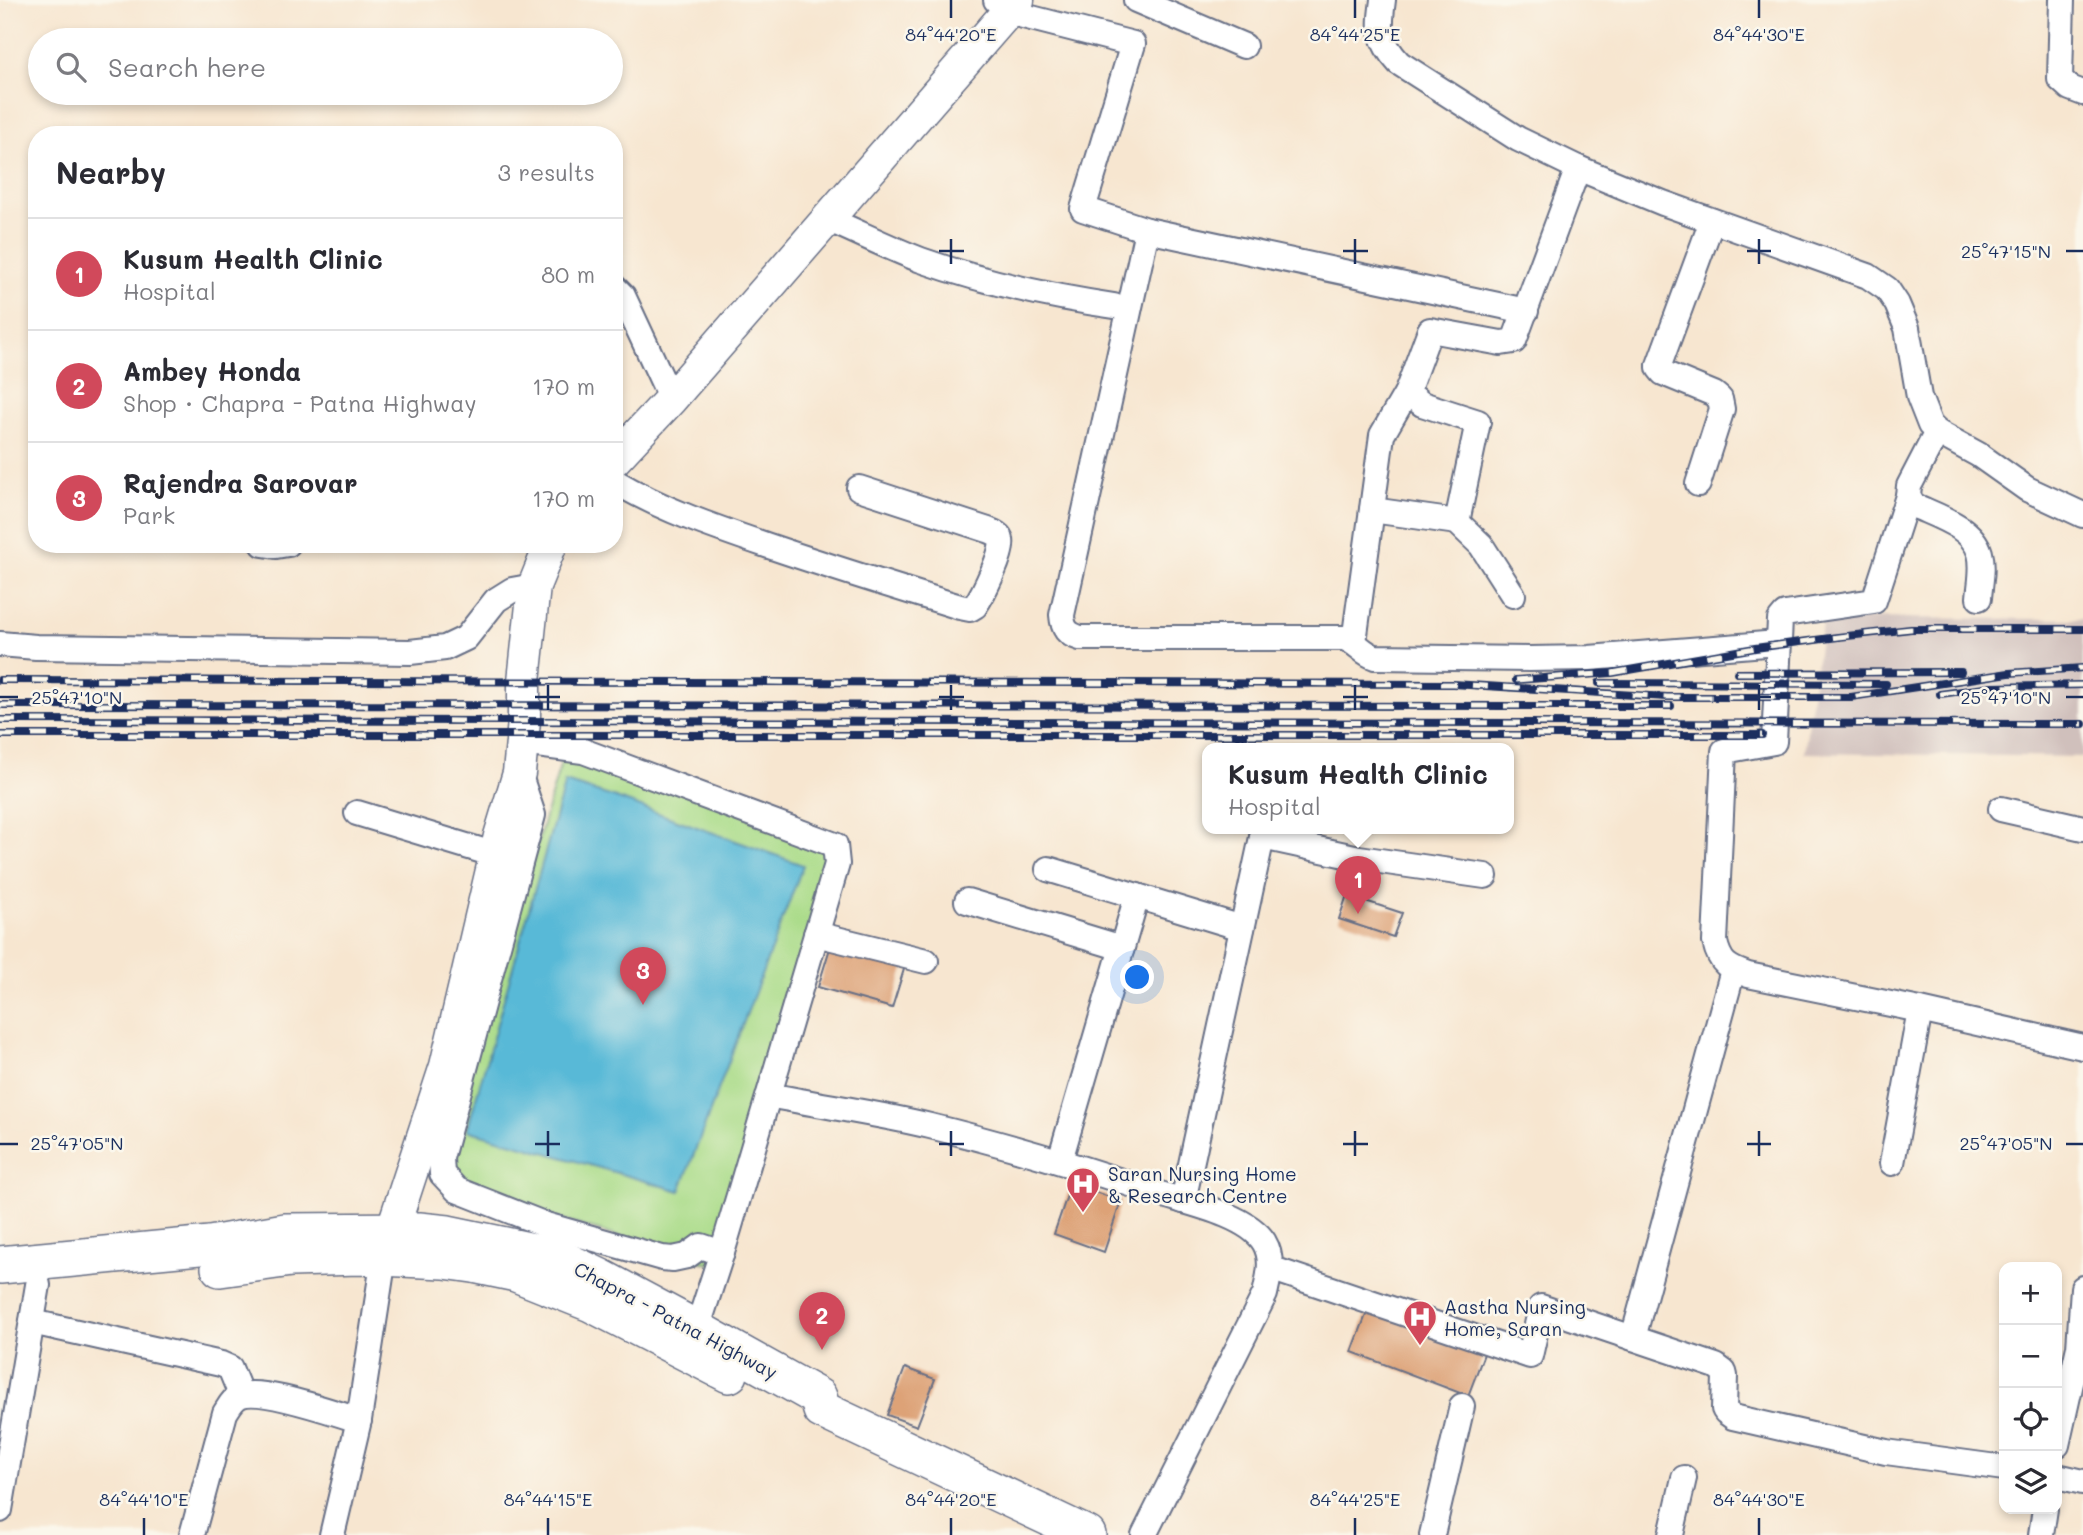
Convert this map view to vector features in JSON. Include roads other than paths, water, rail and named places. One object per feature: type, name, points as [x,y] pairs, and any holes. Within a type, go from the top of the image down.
[{"type":"highway","name":"Chapra - Patna Highway","points":[[0,1288],[137,1273],[210,1269],[290,1258],[359,1256],[419,1231],[448,1234],[557,1257],[697,1329],[818,1397],[822,1410],[1082,1534]]},
{"type":"highway","name":"Chapra - Patna Highway","points":[[0,1265],[210,1245],[285,1232],[388,1244],[444,1260],[516,1273],[591,1303],[809,1416],[822,1410]]},
{"type":"main road","points":[[623,450],[827,219],[1007,4]]},
{"type":"main road","points":[[388,1244],[446,1066],[521,758],[524,681],[534,586],[547,553]]},
{"type":"street","points":[[1136,0],[1244,46]]},
{"type":"street","points":[[1383,0],[1381,33],[1385,47],[1399,63],[1518,139],[1578,168],[1663,203],[1868,276],[1887,289],[1907,328],[1919,397],[1930,425],[2027,489],[2083,516]]},
{"type":"street","points":[[2062,0],[2060,79],[2070,88],[2083,93]]},
{"type":"street","points":[[1007,4],[1133,44],[1083,209],[1147,230],[1526,311]]},
{"type":"street","points":[[1354,642],[1382,435],[1407,392],[1430,330],[1501,343],[1511,343],[1516,338],[1578,168]]},
{"type":"street","points":[[827,219],[919,259],[978,278],[1027,292],[1114,306]]},
{"type":"street","points":[[1698,484],[1722,403],[1714,394],[1663,373],[1659,365],[1712,221]]},
{"type":"street","points":[[1147,230],[1062,615],[1063,627],[1070,635],[1080,638],[1344,638],[1354,642],[1366,654],[1376,657],[1529,659],[1642,654],[1778,643]]},
{"type":"street","points":[[623,296],[671,399]]},
{"type":"street","points":[[1407,392],[1422,404],[1478,422],[1457,522]]},
{"type":"street","points":[[1937,432],[1909,486],[1874,601],[1785,614],[1780,620],[1773,741],[1724,751],[1715,942],[1723,963],[1748,975],[2083,1047]]},
{"type":"street","points":[[623,486],[646,500],[710,526],[960,607],[970,609],[975,606],[1000,553],[1002,540],[999,536],[988,530],[859,488]]},
{"type":"street","points":[[1908,496],[1913,505],[1969,535],[1980,553],[1982,567],[1979,598]]},
{"type":"street","points":[[1372,510],[1457,522],[1481,545],[1513,595]]},
{"type":"street","points":[[0,644],[36,647],[410,652],[445,648],[466,638],[496,600],[512,590],[534,586]]},
{"type":"street","points":[[697,1329],[722,1253],[837,864],[835,845],[583,751],[521,758],[533,815],[441,1158],[442,1174],[457,1190],[547,1225],[600,1241],[662,1258],[687,1256],[701,1246],[722,1253]]},
{"type":"street","points":[[2001,809],[2083,828]]},
{"type":"street","points":[[358,813],[496,855]]},
{"type":"street","points":[[1183,1201],[1263,834]]},
{"type":"street","points":[[1271,834],[1382,863],[1485,876]]},
{"type":"street","points":[[1048,869],[1242,928]]},
{"type":"street","points":[[1060,1160],[1137,896]]},
{"type":"street","points":[[967,901],[1122,948]]},
{"type":"street","points":[[816,934],[926,961]]},
{"type":"street","points":[[1633,1338],[1733,970]]},
{"type":"street","points":[[1892,1163],[1920,1010]]},
{"type":"street","points":[[769,1096],[928,1126],[1060,1160],[1214,1211],[1247,1226],[1264,1241],[1270,1256],[1265,1294],[1144,1535]]},
{"type":"street","points":[[332,1535],[359,1420],[388,1244]]},
{"type":"street","points":[[1270,1268],[1530,1356],[1541,1307],[1721,1370],[1725,1376],[1724,1409],[1733,1417],[1886,1452],[1999,1467]]},
{"type":"street","points":[[0,1510],[38,1285]]},
{"type":"street","points":[[2062,1424],[2079,1347],[2082,1302]]},
{"type":"street","points":[[32,1322],[221,1364],[230,1368],[241,1395]]},
{"type":"street","points":[[192,1535],[225,1413],[241,1395],[264,1394],[359,1420]]},
{"type":"street","points":[[1432,1535],[1462,1406]]},
{"type":"street","points":[[2062,1477],[2083,1482]]},
{"type":"street","points":[[1671,1535],[1684,1478]]},
{"type":"street","points":[[2041,1535],[2044,1514]]},
{"type":"water","points":[[565,782],[803,865],[680,1191],[467,1130]]},
{"type":"railway","points":[[1516,680],[1612,673],[1755,648],[1911,629],[2083,629]]},
{"type":"railway","points":[[0,680],[1453,684],[1667,697],[1851,697],[2009,673],[2083,668]]},
{"type":"railway","points":[[1737,673],[1961,672]]},
{"type":"railway","points":[[1599,683],[1886,684]]},
{"type":"railway","points":[[1940,694],[1992,687],[2083,685]]},
{"type":"railway","points":[[0,705],[1671,706]]},
{"type":"railway","points":[[0,720],[2083,724]]},
{"type":"railway","points":[[0,735],[1762,735]]},
{"type":"place","name":"Kusum Health Clinic","points":[[1358,914]]},
{"type":"place","name":"Rajendra Sarovar","points":[[643,1005]]},
{"type":"place","name":"Saran Nursing Home & Research Centre","points":[[1083,1214]]},
{"type":"place","name":"Aastha Nursing Home, Saran","points":[[1420,1347]]},
{"type":"place","name":"Ambey Honda","points":[[822,1350]]}]
